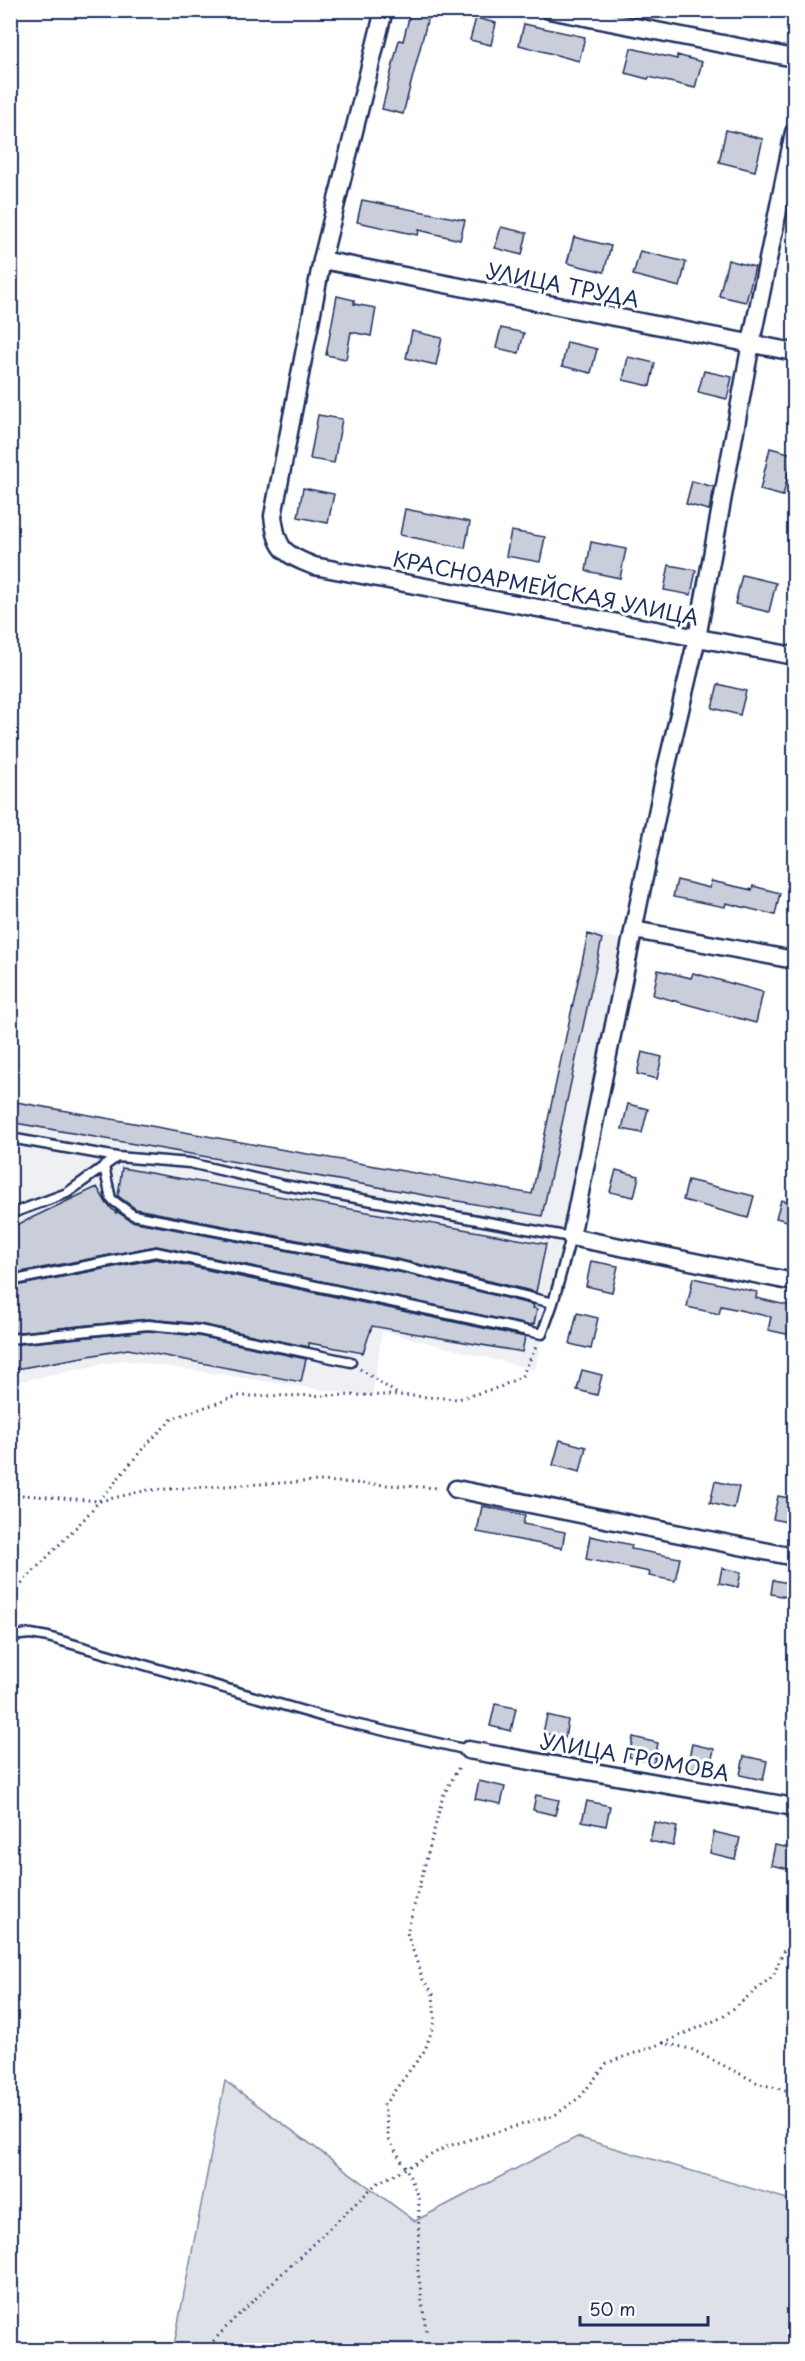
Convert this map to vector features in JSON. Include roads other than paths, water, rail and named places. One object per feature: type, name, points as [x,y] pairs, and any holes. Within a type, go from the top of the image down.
[{"type":"street","points":[[322,260],[384,10]]},
{"type":"street","points":[[549,10],[795,58]]},
{"type":"street","points":[[795,132],[751,343],[697,638],[666,769],[571,1237],[795,1282]]},
{"type":"street","name":"УЛИЦА ТРУДА","points":[[322,260],[795,352]]},
{"type":"street","name":"КРАСНОАРМЕЙСКАЯ УЛИЦА","points":[[322,260],[273,516],[276,537],[291,557],[314,566],[795,656]]},
{"type":"street","points":[[634,930],[795,960]]},
{"type":"street","points":[[456,1489],[795,1557]]},
{"type":"street","name":"УЛИЦА ГРОМОВА","points":[[468,1750],[795,1806]]},
{"type":"lane","points":[[10,1138],[117,1157],[190,1163],[284,1185],[571,1237],[542,1334],[156,1252],[10,1281]]},
{"type":"lane","points":[[10,1215],[67,1193],[117,1157]]},
{"type":"lane","points":[[104,1167],[111,1199],[133,1215],[400,1266],[553,1303]]},
{"type":"lane","points":[[10,1339],[148,1325],[199,1330],[351,1362]]},
{"type":"lane","points":[[10,1636],[31,1634],[48,1637],[324,1717],[468,1750]]}]
